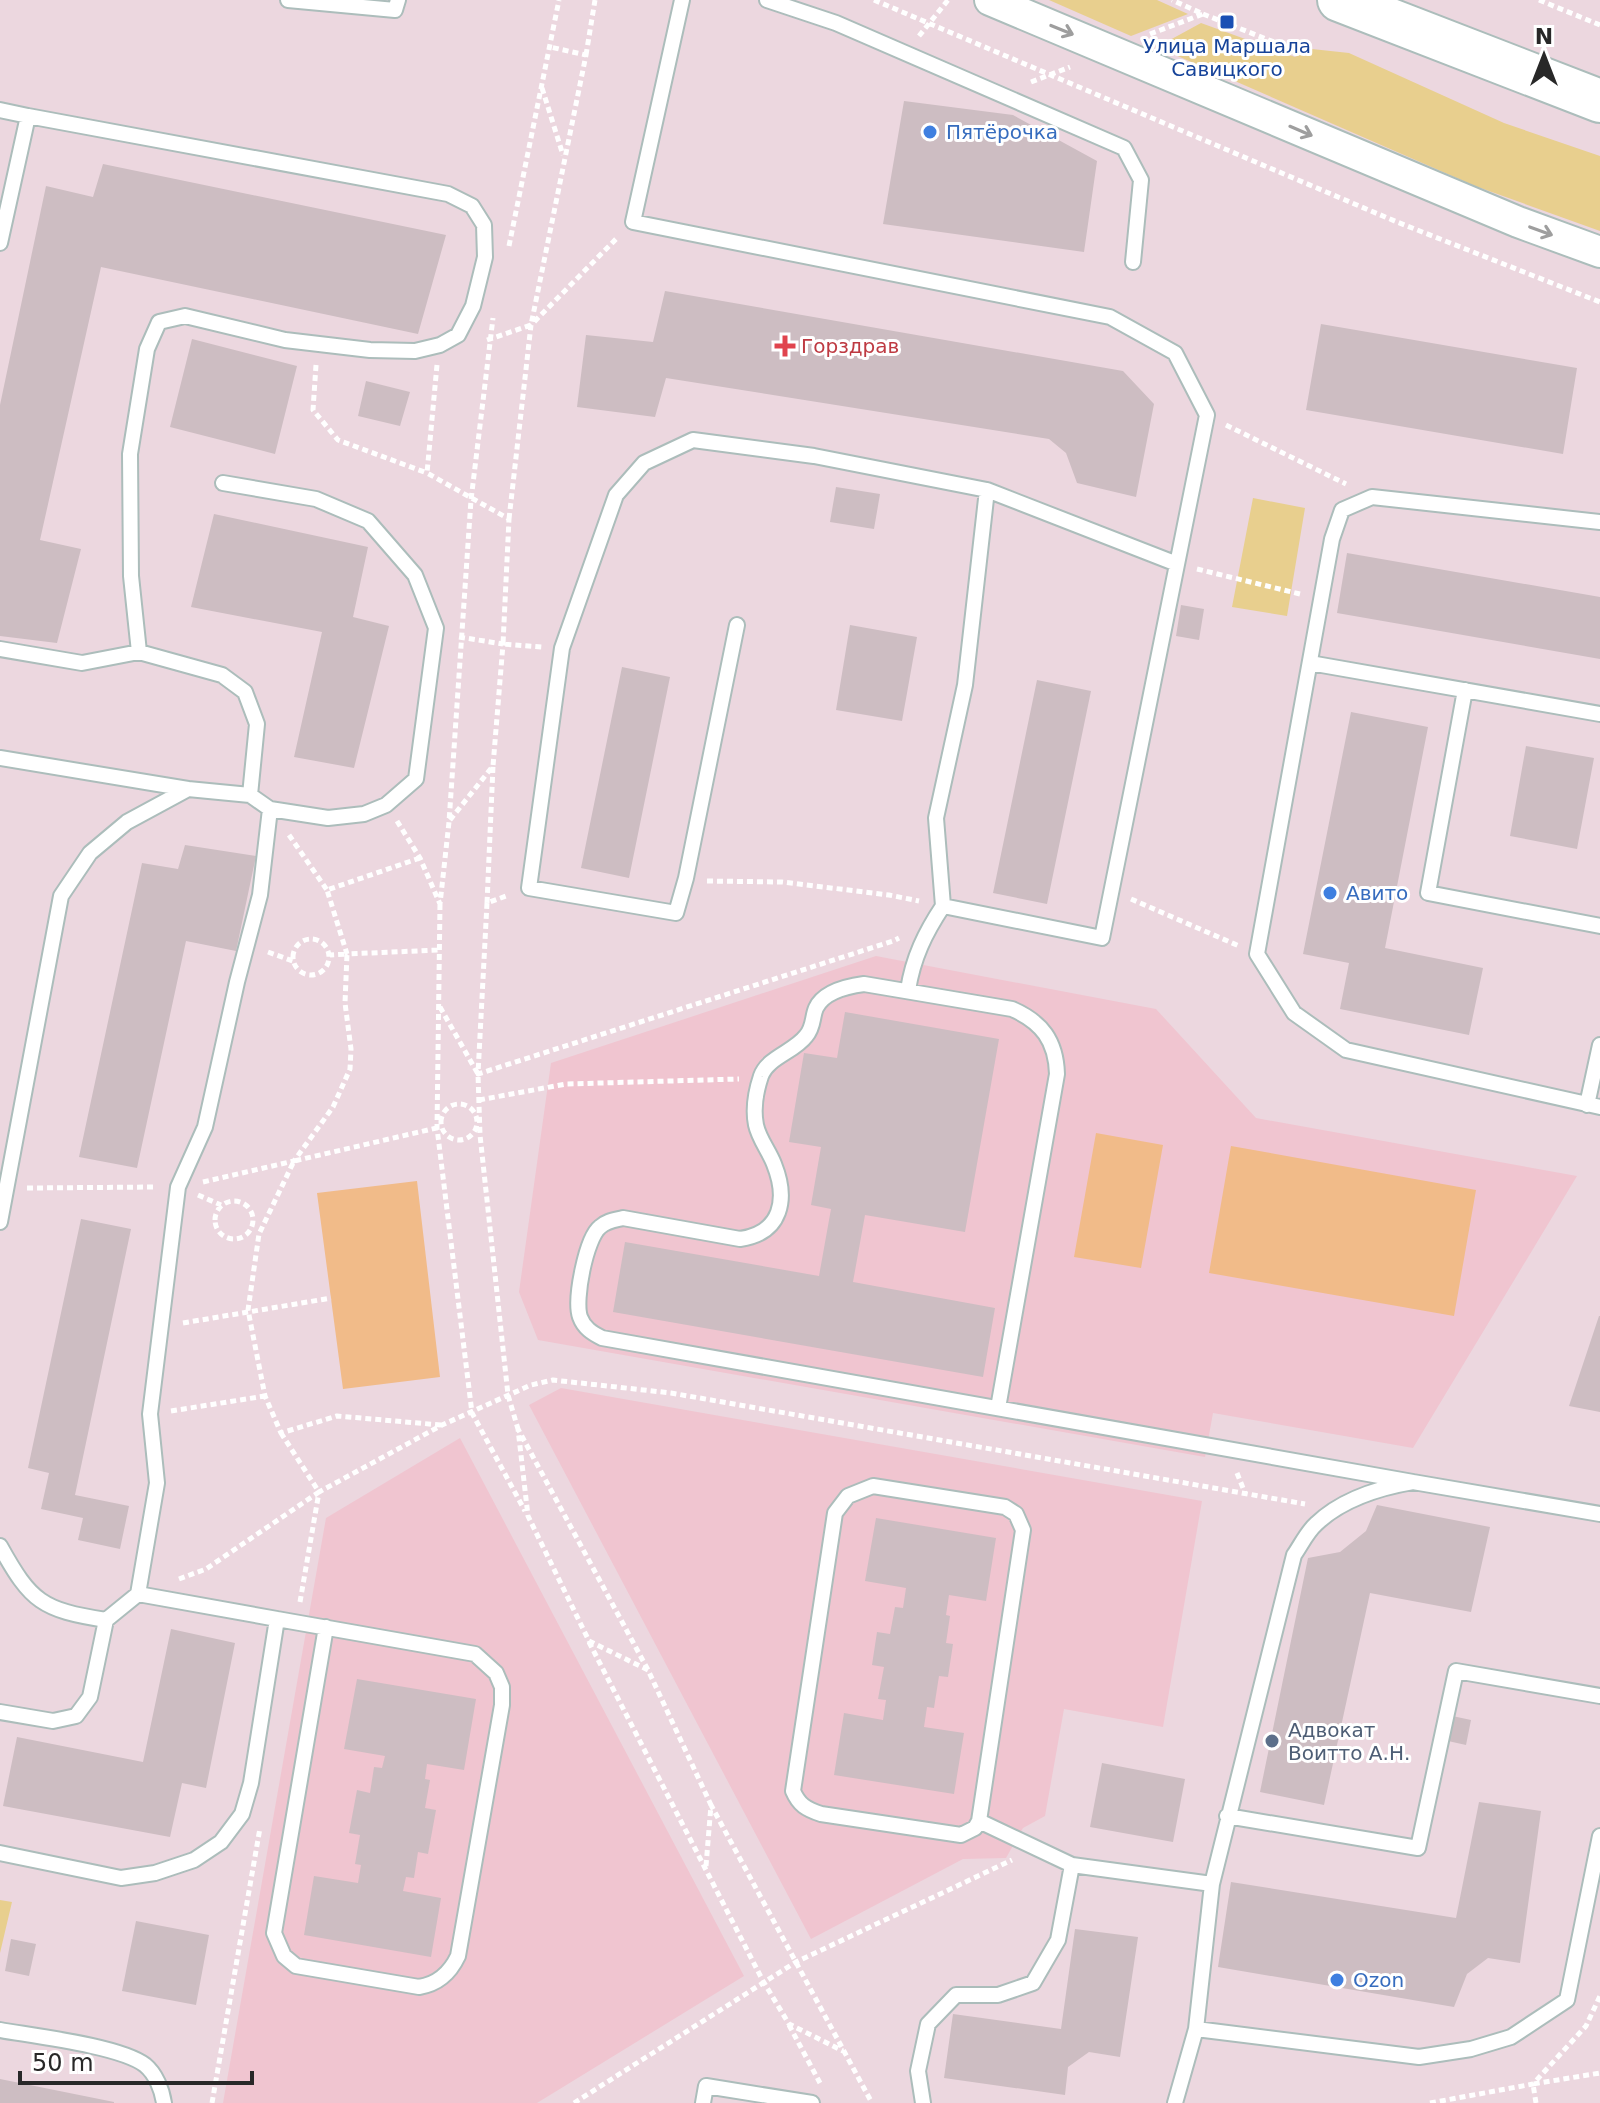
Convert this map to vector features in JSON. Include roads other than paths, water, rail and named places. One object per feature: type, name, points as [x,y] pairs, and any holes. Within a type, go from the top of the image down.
[{"type":"street","points":[[990,0],[1518,222],[1600,252]]},
{"type":"street","points":[[1339,0],[1600,101]]},
{"type":"lane","points":[[288,0],[395,10],[398,0]]},
{"type":"lane","points":[[682,0],[633,222],[1110,317],[1175,353],[1207,415],[1102,938],[943,906]]},
{"type":"lane","points":[[767,0],[836,23],[1124,148],[1141,180],[1133,262]]},
{"type":"lane","points":[[0,110],[448,194],[472,206],[484,225],[485,257],[473,306],[458,335],[440,345],[415,351],[370,350],[285,340],[185,316],[159,322],[147,349],[130,454],[131,576],[139,652]]},
{"type":"lane","points":[[0,243],[28,116]]},
{"type":"lane","points":[[737,625],[686,878],[676,913],[529,888],[562,648],[616,495],[644,463],[693,440],[814,456],[987,490],[1177,564]]},
{"type":"lane","points":[[0,758],[188,789],[250,795],[270,809],[328,818],[364,814],[386,805],[416,779],[436,628],[415,575],[368,521],[316,499],[223,483]]},
{"type":"lane","points":[[908,990],[917,953],[943,906],[936,818],[965,685],[987,490]]},
{"type":"lane","points":[[1600,522],[1372,497],[1342,510],[1332,539],[1257,954],[1294,1013],[1346,1050],[1594,1106],[1600,1045]]},
{"type":"lane","points":[[0,649],[82,663],[139,652],[222,675],[245,692],[257,724],[250,795]]},
{"type":"lane","points":[[1310,663],[1600,714]]},
{"type":"lane","points":[[1465,690],[1428,893],[1600,926]]},
{"type":"lane","points":[[0,1222],[61,896],[90,853],[127,822],[188,789]]},
{"type":"lane","points":[[0,1712],[53,1721],[76,1716],[90,1697],[106,1620],[138,1594],[157,1483],[150,1414],[178,1187],[205,1127],[260,895],[270,809]]},
{"type":"lane","points":[[998,1408],[1057,1074],[1051,1040],[1042,1026],[1012,1009],[864,984],[834,992],[816,1006],[813,1025],[804,1040],[770,1064],[760,1078],[755,1116],[780,1187],[781,1206],[775,1221],[753,1237],[740,1239],[623,1218],[599,1227],[588,1246],[578,1303],[583,1323],[589,1331],[602,1338],[1413,1482],[1600,1514]]},
{"type":"lane","points":[[1175,2103],[1196,2029],[1212,1884],[1294,1555],[1314,1526],[1335,1509],[1383,1487],[1413,1482]]},
{"type":"lane","points":[[873,1486],[1005,1507],[1020,1521],[1022,1543],[979,1821],[968,1833],[954,1835],[821,1814],[806,1809],[793,1791],[835,1513],[848,1496],[861,1489],[873,1486]]},
{"type":"lane","points":[[0,1546],[19,1579],[36,1597],[64,1613],[106,1620]]},
{"type":"lane","points":[[138,1594],[326,1627],[475,1654],[496,1673],[502,1687],[502,1705],[458,1956],[446,1974],[427,1986],[296,1966],[284,1956],[274,1933],[326,1627]]},
{"type":"lane","points":[[0,1853],[121,1878],[155,1873],[194,1860],[221,1842],[242,1814],[251,1783],[277,1619]]},
{"type":"lane","points":[[1227,1816],[1418,1848],[1456,1671],[1600,1696]]},
{"type":"lane","points":[[979,1821],[1072,1865],[1212,1884]]},
{"type":"lane","points":[[1196,2029],[1419,2057],[1471,2049],[1511,2037],[1567,2000],[1600,1836]]},
{"type":"lane","points":[[923,2103],[918,2071],[928,2024],[956,1995],[998,1995],[1033,1983],[1058,1940],[1072,1865]]},
{"type":"lane","points":[[0,2030],[116,2052],[145,2066],[161,2087],[164,2103]]},
{"type":"lane","points":[[703,2103],[706,2086],[812,2103]]},
{"type":"place","name":"Улица Маршала Савицкого","points":[[1227,22]]},
{"type":"place","name":"Пятёрочка","points":[[930,132]]},
{"type":"place","name":"Горздрав","points":[[785,346]]},
{"type":"place","name":"Авито","points":[[1330,893]]},
{"type":"place","name":"Адвокат Воитто А.Н.","points":[[1272,1741]]},
{"type":"place","name":"Ozon","points":[[1337,1980]]}]
